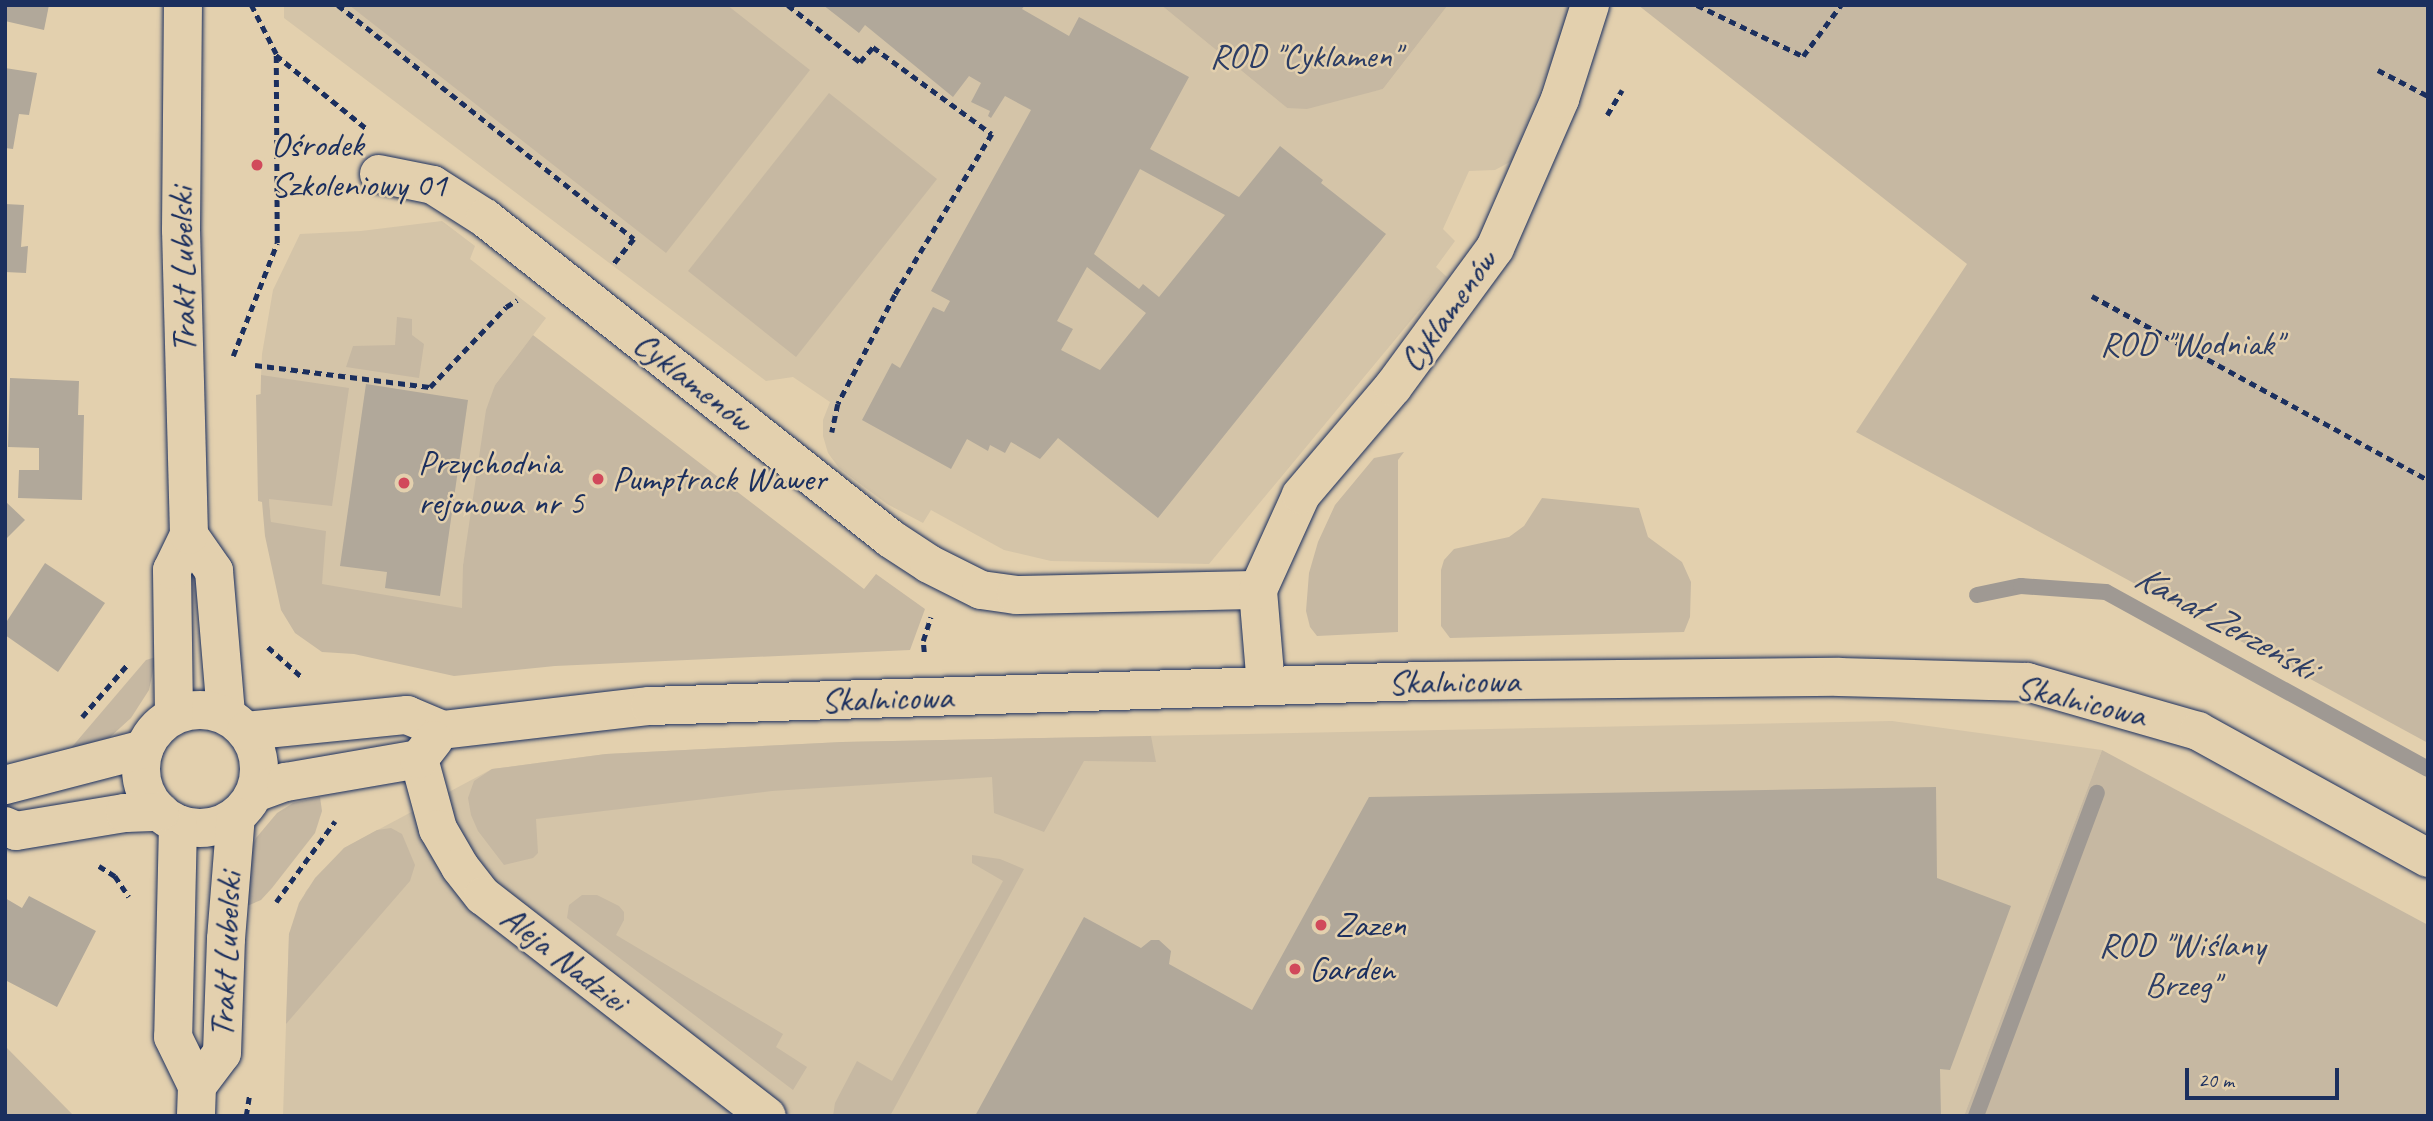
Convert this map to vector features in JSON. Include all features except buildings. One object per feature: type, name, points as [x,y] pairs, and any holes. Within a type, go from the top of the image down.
[{"type":"street","name":"Trakt Lubelski","points":[[174,714],[172,570],[189,535],[181,230],[183,5]]},
{"type":"street","name":"Cyklamenów","points":[[1266,686],[1258,590],[1301,495],[1393,387],[1495,247],[1560,99],[1590,5]]},
{"type":"street","name":"Cyklamenów","points":[[379,174],[433,185],[485,218],[891,539],[929,564],[981,590],[1016,595],[1258,590]]},
{"type":"street","points":[[5,826],[16,831],[125,813],[169,818],[207,827],[245,804],[258,779],[258,755],[236,723],[214,571],[189,535]]},
{"type":"street","name":"Skalnicowa","points":[[245,804],[286,782],[329,774],[431,744],[650,706],[1266,686],[1839,677],[2027,682],[2198,730],[2428,858]]},
{"type":"street","points":[[169,818],[152,803],[143,785],[141,767],[144,749],[152,733],[174,714],[200,709],[236,723]]},
{"type":"street","name":"Skalnicowa","points":[[236,723],[317,724],[407,715],[431,744]]},
{"type":"street","name":"Aleja Nadziei","points":[[431,744],[438,829],[460,867],[483,896],[767,1116]]},
{"type":"street","points":[[5,785],[144,749]]},
{"type":"street","name":"Trakt Lubelski","points":[[197,1101],[222,1053],[226,926],[245,804]]},
{"type":"street","name":"Trakt Lubelski","points":[[169,818],[173,1037],[197,1101]]},
{"type":"path","points":[[251,5],[276,54],[372,134]]},
{"type":"path","points":[[338,5],[634,239],[587,298]]},
{"type":"path","points":[[788,5],[860,62],[873,47],[992,134],[895,295],[844,392],[831,428],[835,438]]},
{"type":"path","points":[[1697,5],[1803,56],[1842,5]]},
{"type":"path","points":[[233,368],[233,354],[277,243],[276,54]]},
{"type":"path","points":[[2378,70],[2428,96]]},
{"type":"path","points":[[254,365],[430,387],[506,307],[521,298],[546,267]]},
{"type":"path","points":[[2092,296],[2428,480]]},
{"type":"path","points":[[924,660],[923,640],[936,603],[915,589],[929,564]]},
{"type":"path","points":[[264,643],[303,678],[317,724]]},
{"type":"path","points":[[79,720],[130,662]]},
{"type":"path","points":[[271,909],[338,817],[329,774]]},
{"type":"path","points":[[96,864],[114,876],[131,899]]},
{"type":"path","points":[[246,1116],[250,1093]]},
{"type":"shaded area","points":[[284,5],[1161,5],[1287,108],[1383,89],[1448,5],[1568,5],[1572,9],[1512,161],[1495,170],[1469,171],[1443,229],[1455,241],[1436,267],[1447,277],[1209,564],[1051,561],[1004,550],[931,510],[923,523],[887,504],[839,468],[828,453],[823,436],[823,420],[830,402],[793,377],[766,381],[284,18]]},
{"type":"shaded area","points":[[442,221],[475,246],[470,259],[546,318],[495,385],[463,565],[463,621],[276,577],[260,400],[262,354],[273,290],[300,234],[361,231]]},
{"type":"shaded area","points":[[1892,721],[2102,750],[1964,1116],[283,1116],[289,934],[306,891],[344,848],[492,769],[606,754],[842,742]]},
{"type":"green space","points":[[349,5],[727,5],[810,70],[666,253]]},
{"type":"green space","name":"ROD \"Cyklamen\"","points":[[1161,5],[1448,5],[1383,89],[1307,109],[1287,108]]},
{"type":"green space","name":"ROD \"Wodniak\"","points":[[1638,5],[2428,5],[2428,743],[1856,432],[1967,264]]},
{"type":"green space","points":[[829,93],[937,179],[796,357],[688,271]]},
{"type":"green space","points":[[397,317],[412,319],[412,335],[424,344],[419,378],[346,367],[353,346],[395,345]]},
{"type":"green space","points":[[533,335],[864,589],[876,574],[925,609],[910,650],[555,666],[454,676],[354,654],[322,652],[295,633],[281,610],[265,536],[262,502],[258,501],[256,395],[261,394],[261,375],[349,388],[332,506],[269,499],[271,522],[326,531],[322,584],[462,608],[463,565],[486,410],[495,385]]},
{"type":"green space","points":[[1404,452],[1398,460],[1398,632],[1317,636],[1310,627],[1306,611],[1309,573],[1318,542],[1335,505],[1374,458]]},
{"type":"green space","points":[[1542,498],[1639,508],[1648,537],[1682,562],[1691,582],[1690,617],[1684,632],[1450,638],[1441,626],[1441,570],[1444,560],[1454,549],[1509,537],[1524,526]]},
{"type":"green space","points":[[156,657],[149,690],[131,718],[109,738],[71,748],[146,660]]},
{"type":"green space","points":[[1151,736],[1156,762],[1084,761],[1044,832],[994,813],[992,777],[772,791],[536,819],[538,853],[533,858],[504,865],[478,831],[468,798],[474,781],[492,769],[606,754],[842,742]]},
{"type":"green space","name":"ROD \"Wiślany Brzeg\"","points":[[2102,750],[2428,925],[2428,1116],[1964,1116]]},
{"type":"green space","points":[[320,797],[322,811],[315,833],[261,900],[247,906],[248,856],[256,838],[277,813],[293,803]]},
{"type":"green space","points":[[391,828],[402,834],[415,865],[410,881],[286,1024],[289,934],[299,903],[315,878],[344,848],[377,830]]},
{"type":"green space","points":[[972,855],[1000,859],[1024,869],[890,1116],[833,1116],[835,1103],[857,1061],[892,1081],[1003,881],[972,863]]},
{"type":"green space","points":[[582,895],[597,895],[619,906],[624,912],[624,920],[616,935],[783,1034],[776,1047],[807,1067],[793,1090],[567,918],[569,905]]},
{"type":"green space","points":[[5,1046],[74,1116],[5,1116]]},
{"type":"waterway","name":"Kanał Zerzeński","points":[[1977,595],[2021,586],[2106,592],[2428,769]]},
{"type":"waterway","name":"Kanał Zerzeński","points":[[1976,1116],[2097,793]]},
{"type":"place","name":"Ośrodek Szkoleniowy 01","points":[[257,165]]},
{"type":"place","name":"Pumptrack Wawer","points":[[598,479]]},
{"type":"place","name":"Przychodnia rejonowa nr 5","points":[[404,483]]},
{"type":"place","name":"Zazen","points":[[1321,925]]},
{"type":"place","name":"Garden","points":[[1295,969]]}]
